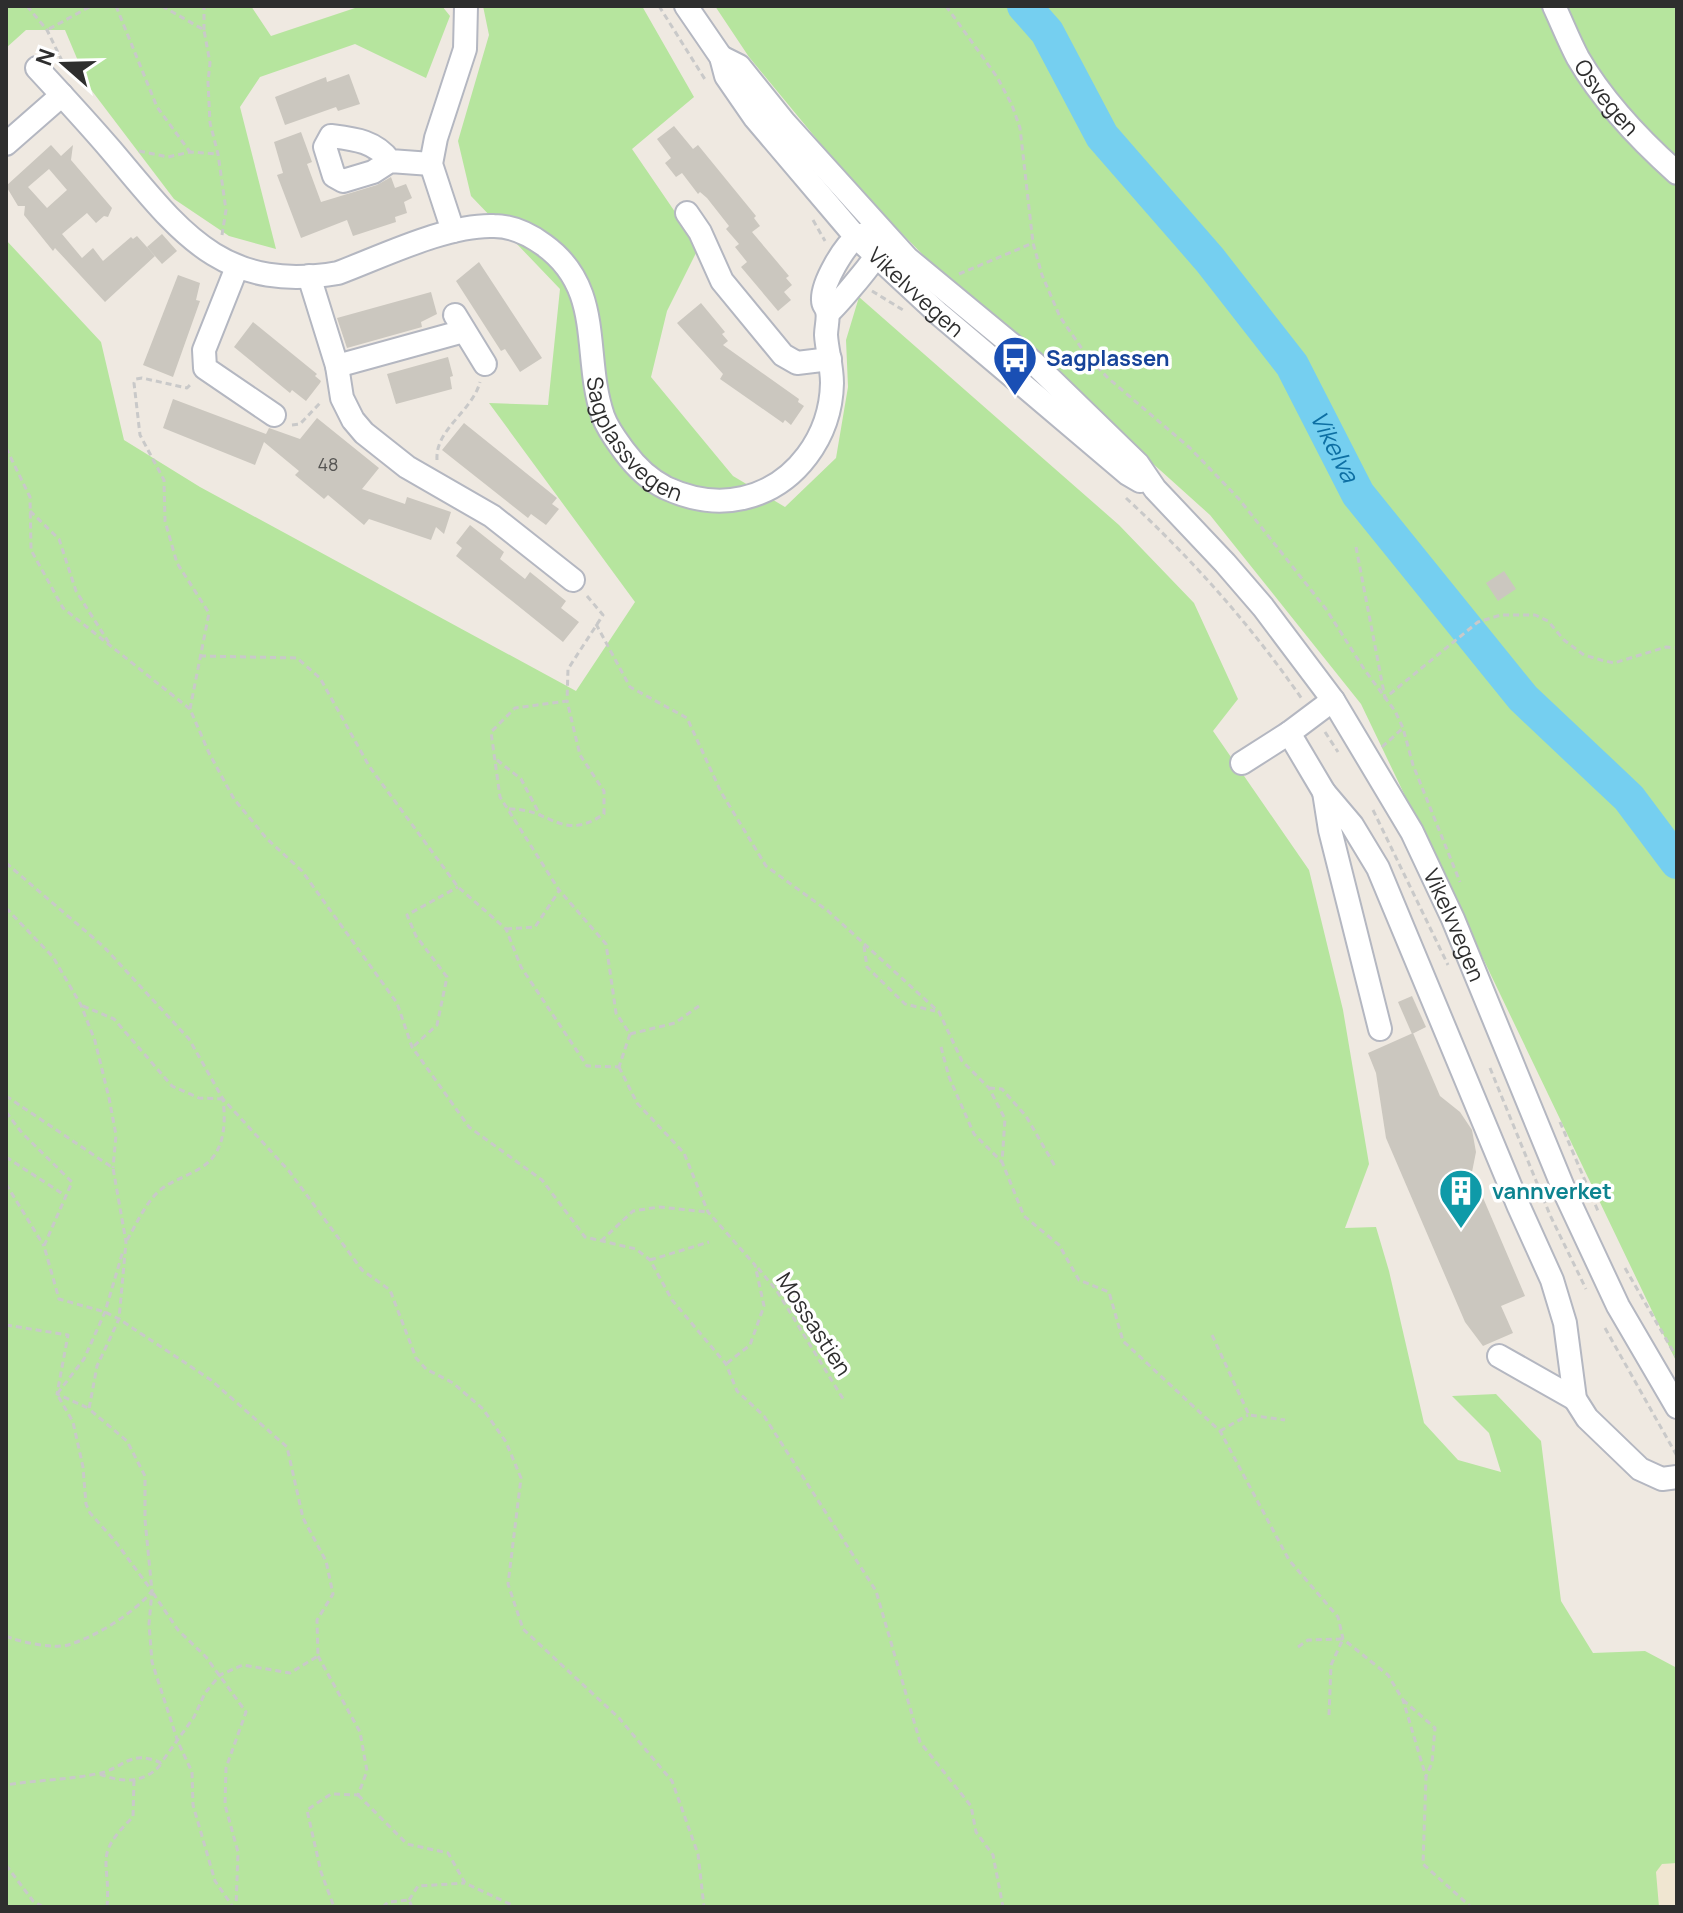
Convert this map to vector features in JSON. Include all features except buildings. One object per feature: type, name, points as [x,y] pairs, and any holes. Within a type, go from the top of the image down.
[{"type":"street","points":[[453,231],[431,164],[436,138],[465,49],[466,6]]},
{"type":"street","name":"Vikelvvegen","points":[[686,6],[721,57],[726,76],[755,118],[875,257],[1128,474],[1155,489]]},
{"type":"street","name":"Osvegen","points":[[1554,6],[1579,58],[1609,101],[1632,129],[1677,173]]},
{"type":"street","name":"Vikelvvegen","points":[[721,57],[739,66],[784,122],[881,230],[934,282],[1034,363],[1138,464],[1155,489],[1263,607],[1333,700],[1407,824],[1453,919],[1567,1197],[1618,1306],[1677,1407]]},
{"type":"street","name":"Sagplassvegen","points":[[37,68],[187,235],[205,250],[237,267],[272,276],[338,273],[453,231],[489,225],[528,234],[560,258],[574,276],[585,302],[599,398],[607,426],[644,474],[681,494],[714,501],[740,499],[774,486],[809,455],[825,425],[832,385],[826,332],[828,313],[823,301],[833,268],[856,237]]},
{"type":"street","points":[[6,144],[62,95]]},
{"type":"street","points":[[390,161],[431,164]]},
{"type":"street","points":[[687,213],[700,232],[722,281],[783,355],[804,364],[830,359]]},
{"type":"street","points":[[828,313],[838,306],[875,257],[881,230],[856,237]]},
{"type":"street","points":[[237,267],[204,350],[205,368],[274,415]]},
{"type":"street","points":[[309,276],[346,409],[364,433],[407,467],[492,516],[573,580]]},
{"type":"street","points":[[338,373],[460,323],[485,364]]},
{"type":"street","points":[[1242,763],[1333,700]]},
{"type":"street","points":[[1289,733],[1324,792],[1352,825],[1378,868],[1552,1280],[1565,1323],[1575,1399],[1587,1418],[1640,1469],[1652,1477],[1677,1477]]},
{"type":"street","points":[[1324,792],[1330,830],[1380,1029]]},
{"type":"street","points":[[1499,1356],[1575,1399]]},
{"type":"path","points":[[27,6],[47,30],[66,70]]},
{"type":"path","points":[[47,30],[91,6]]},
{"type":"path","points":[[116,6],[157,107],[190,152]]},
{"type":"path","points":[[162,6],[204,30]]},
{"type":"path","points":[[204,6],[204,30],[210,63],[210,123],[226,210],[224,234],[216,240]]},
{"type":"path","points":[[138,151],[168,157],[190,152],[218,154]]},
{"type":"path","points":[[934,282],[1033,243]]},
{"type":"path","points":[[438,484],[438,443],[476,396],[485,364]]},
{"type":"path","points":[[190,709],[209,613],[177,563],[165,521],[164,480],[140,435],[134,383],[142,378],[187,388],[205,368]]},
{"type":"path","points":[[274,415],[291,425],[300,424],[338,373]]},
{"type":"path","points":[[6,448],[30,497],[31,550],[63,608],[190,709],[234,799],[267,839],[302,871],[397,1003],[412,1047],[469,1127],[542,1180],[585,1237],[636,1249],[650,1260],[672,1300],[726,1364],[737,1391],[764,1416],[876,1591],[920,1742],[971,1806],[976,1832],[993,1855],[1003,1907]]},
{"type":"path","points":[[30,510],[59,539],[76,591],[113,649]]},
{"type":"path","points":[[1356,547],[1385,698],[1478,622],[1501,615],[1535,615],[1548,621],[1564,640],[1584,655],[1614,663],[1666,647],[1677,648]]},
{"type":"path","points":[[509,809],[524,809],[569,827],[589,824],[604,814],[604,791],[580,755],[567,701],[568,669],[603,615],[573,580]]},
{"type":"path","points":[[596,624],[630,687],[687,718],[721,792],[766,866],[828,911],[939,1012],[962,1061],[989,1088],[1005,1119],[1002,1162]]},
{"type":"path","points":[[200,656],[297,658],[320,678],[369,766],[458,887],[506,929],[521,967],[587,1066],[619,1067],[630,1034]]},
{"type":"path","points":[[567,701],[515,708],[491,732],[500,797],[559,890],[606,944],[616,1013],[630,1034]]},
{"type":"path","points":[[1370,759],[1403,728]]},
{"type":"path","points":[[497,760],[521,779],[540,815]]},
{"type":"path","points":[[6,863],[104,947],[189,1039],[223,1099],[289,1171],[362,1270],[390,1290],[416,1358],[426,1369],[453,1383],[483,1409],[506,1442],[521,1478],[508,1584],[523,1629],[619,1718],[672,1781],[698,1854],[704,1907]]},
{"type":"path","points":[[412,1047],[437,1025],[447,977],[416,936],[407,915],[458,887]]},
{"type":"path","points":[[506,929],[535,927],[559,890]]},
{"type":"path","points":[[6,908],[53,957],[81,1005],[95,1041],[116,1135],[113,1168],[126,1242],[119,1319],[97,1366],[89,1409]]},
{"type":"path","points":[[863,944],[867,967],[905,1004],[939,1012]]},
{"type":"path","points":[[81,1005],[114,1019],[172,1086],[199,1098],[223,1099]]},
{"type":"path","points":[[630,1034],[675,1023],[699,1006]]},
{"type":"path","points":[[941,1047],[949,1077],[974,1134],[1002,1162],[1024,1216],[1059,1245],[1079,1280],[1109,1292],[1123,1341],[1220,1431],[1289,1560],[1338,1617],[1343,1639],[1331,1665],[1329,1715]]},
{"type":"path","name":"Mossastien","points":[[619,1067],[637,1103],[684,1153],[708,1212],[777,1291],[845,1402]]},
{"type":"path","points":[[989,1088],[1002,1089],[1026,1116],[1056,1168]]},
{"type":"path","points":[[6,1096],[113,1168]]},
{"type":"path","points":[[57,1394],[84,1359],[105,1312],[126,1242],[154,1195],[169,1183],[203,1167],[218,1150],[225,1120],[223,1099]]},
{"type":"path","points":[[6,1112],[22,1133],[72,1182],[44,1246]]},
{"type":"path","points":[[6,1157],[66,1196]]},
{"type":"path","points":[[6,1184],[44,1246],[59,1299],[119,1319],[211,1380],[287,1447],[303,1518],[326,1561],[333,1594],[317,1620],[318,1656],[360,1732],[367,1771],[358,1795]]},
{"type":"path","points":[[601,1241],[633,1211],[659,1207],[708,1212]]},
{"type":"path","points":[[650,1260],[709,1242]]},
{"type":"path","points":[[726,1364],[750,1345],[764,1306],[755,1265]]},
{"type":"path","points":[[6,1325],[68,1335],[57,1394],[73,1422],[90,1513],[115,1541],[178,1630],[206,1657],[246,1712],[226,1768],[225,1805],[238,1852],[235,1907]]},
{"type":"path","points":[[1212,1335],[1249,1415]]},
{"type":"path","points":[[57,1394],[89,1409],[127,1441],[145,1476],[145,1520],[152,1591],[149,1624],[152,1662],[178,1742],[192,1772],[193,1805],[215,1881],[235,1907]]},
{"type":"path","points":[[1220,1431],[1249,1415],[1285,1420]]},
{"type":"path","points":[[6,1636],[17,1641],[65,1646],[138,1609],[152,1591]]},
{"type":"path","points":[[1298,1647],[1308,1640],[1343,1639],[1388,1675],[1403,1700],[1426,1777],[1423,1864],[1471,1907]]},
{"type":"path","points":[[100,1774],[117,1782],[134,1780],[154,1772],[178,1742],[205,1693],[220,1675],[243,1665],[290,1673],[318,1656]]},
{"type":"path","points":[[1403,1700],[1435,1728],[1432,1763],[1426,1777]]},
{"type":"path","points":[[6,1785],[100,1774],[125,1760],[149,1757],[161,1763]]},
{"type":"path","points":[[107,1907],[104,1858],[115,1834],[133,1817],[134,1780]]},
{"type":"path","points":[[334,1907],[321,1872],[307,1810],[331,1794],[358,1795],[407,1844],[448,1853],[465,1883]]},
{"type":"path","points":[[6,1865],[33,1901],[43,1907]]},
{"type":"path","points":[[409,1900],[418,1886],[465,1883],[516,1907]]},
{"type":"path","points":[[383,1907],[388,1902],[409,1900]]},
{"type":"path","points":[[409,1900],[412,1907]]},
{"type":"shaded area","points":[[1677,1857],[1677,1907],[1646,1907],[1650,1860]]},
{"type":"green space","points":[[6,6],[251,6],[271,36],[361,6],[442,6],[450,16],[426,78],[355,44],[260,77],[240,107],[276,249],[229,236],[174,199],[89,87],[65,30],[26,30],[6,48]]},
{"type":"green space","points":[[483,6],[642,6],[694,97],[632,149],[699,247],[667,311],[651,377],[733,476],[785,507],[836,458],[848,387],[846,340],[859,297],[1119,525],[1194,603],[1238,699],[1213,731],[1309,870],[1343,1010],[1369,1164],[1345,1228],[1376,1227],[1424,1423],[1458,1460],[1501,1472],[1489,1433],[1452,1396],[1496,1394],[1541,1441],[1561,1601],[1593,1653],[1645,1651],[1677,1668],[1677,1863],[1662,1864],[1656,1872],[1659,1907],[6,1907],[6,240],[101,342],[124,440],[200,487],[576,691],[635,602],[489,403],[548,405],[560,289],[471,196],[458,141],[489,35]]},
{"type":"green space","points":[[715,6],[1677,6],[1677,1363],[1361,704],[1210,515],[941,273],[857,188],[749,57]]},
{"type":"waterway","name":"Vikelva","points":[[1024,6],[1047,32],[1102,136],[1210,260],[1292,365],[1358,494],[1523,698],[1629,798],[1677,862]]},
{"type":"place","name":"Sagplassen","points":[[1015,397]]},
{"type":"place","name":"vannverket","points":[[1461,1230]]}]
